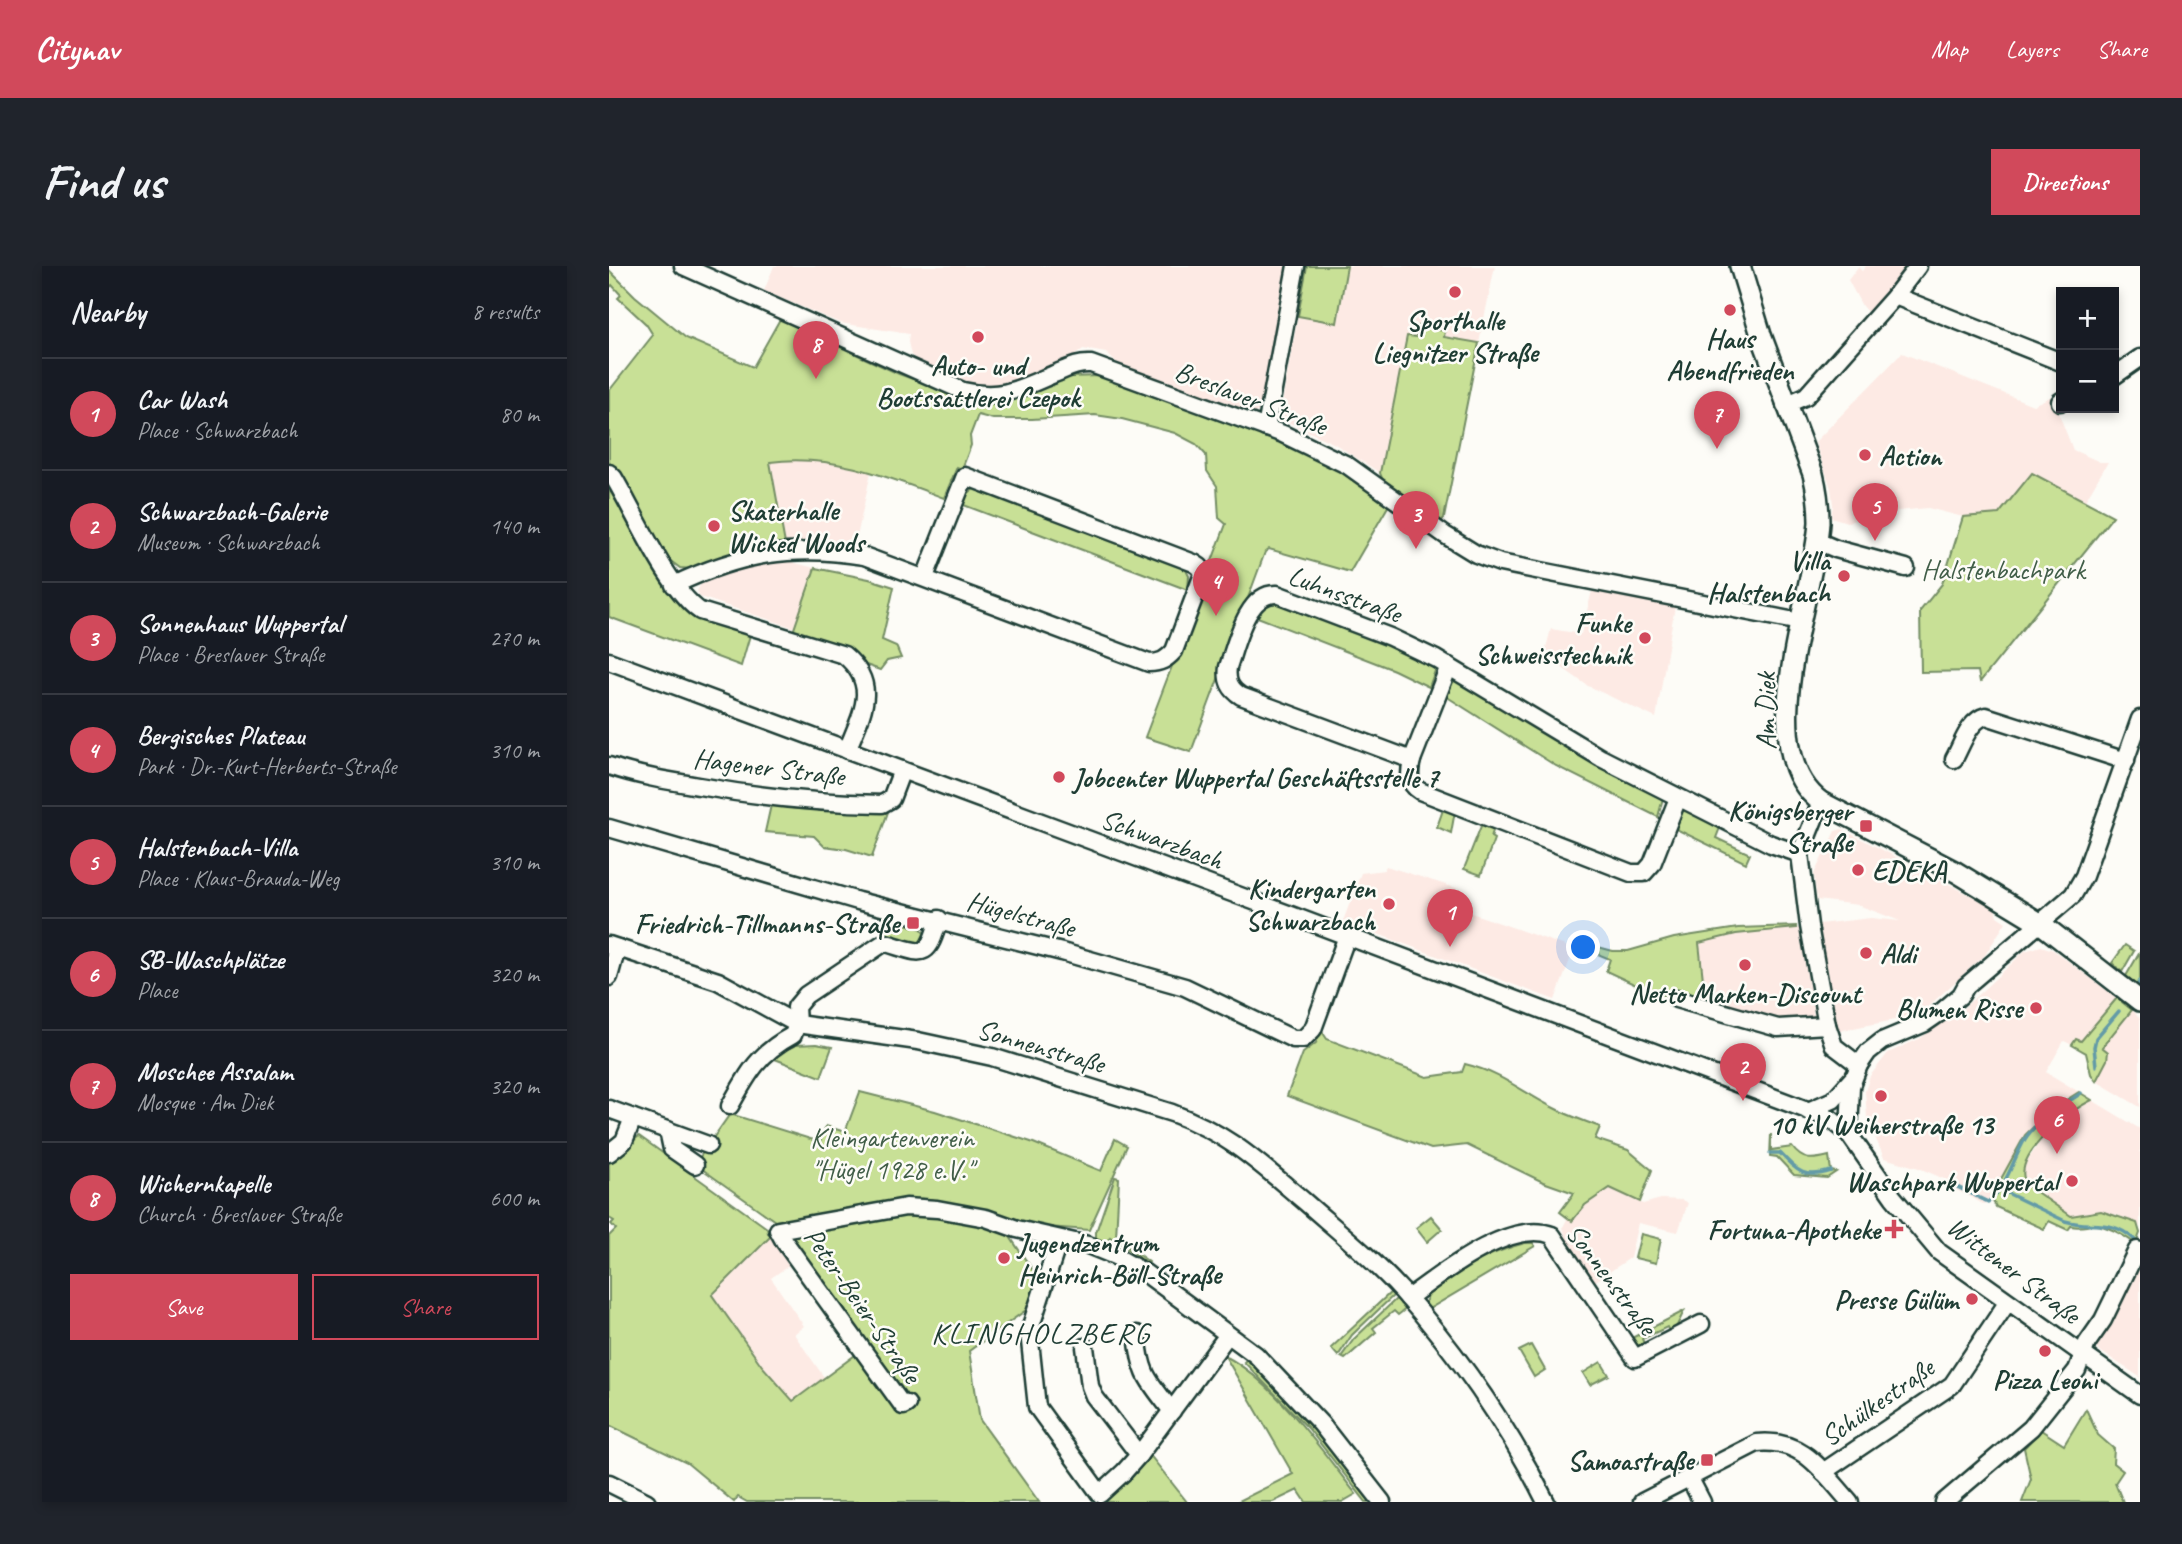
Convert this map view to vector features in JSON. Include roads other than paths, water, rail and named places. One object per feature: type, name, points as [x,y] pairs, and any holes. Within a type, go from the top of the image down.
[{"type":"main road","name":"Am Diek","points":[[1740,266],[1785,405],[1816,487],[1819,521],[1817,541],[1790,677],[1789,738],[1798,777],[1803,786],[1821,802],[1956,872],[2040,923],[2140,1001]]},
{"type":"street","name":"Breslauer Straße","points":[[683,266],[963,391],[980,395],[1005,394],[1075,365],[1091,364],[1266,428],[1347,465],[1445,535],[1476,554],[1500,564],[1800,622]]},
{"type":"street","points":[[1266,428],[1296,266]]},
{"type":"street","points":[[1785,405],[1806,396],[1895,296],[1918,266]]},
{"type":"street","points":[[1895,296],[2056,360]]},
{"type":"street","points":[[2119,373],[2140,358]]},
{"type":"street","points":[[609,473],[620,487],[674,585],[688,603],[700,611],[844,655],[854,663],[866,685],[866,695],[847,750]]},
{"type":"street","points":[[674,585],[730,562],[797,550],[833,551],[864,556],[1149,663],[1159,663],[1174,651],[1203,574],[1201,568],[1194,563],[965,476],[925,577]]},
{"type":"street","points":[[1817,541],[1836,549],[1906,568]]},
{"type":"street","name":"Luhnsstraße","points":[[1412,760],[1234,691],[1227,676],[1228,667],[1249,612],[1257,600],[1264,595],[1283,595],[1390,637],[1449,666],[1601,758],[1772,844],[1800,854]]},
{"type":"street","name":"Schwarzbach","points":[[609,661],[1831,1119],[1849,1134]]},
{"type":"street","points":[[1449,666],[1409,771],[1414,787],[1420,792],[1599,862],[1637,874],[1649,870],[1678,798]]},
{"type":"street","points":[[1954,760],[1977,718],[1986,716],[2126,761]]},
{"type":"street","points":[[1808,1111],[1833,1100],[1873,1048],[1882,1041],[1934,1018],[1961,995],[1966,986],[2073,895],[2140,719]]},
{"type":"street","name":"Hagener Straße","points":[[609,766],[747,795],[815,803],[882,804],[891,799],[902,770]]},
{"type":"street","points":[[1821,802],[1800,854],[1808,919],[1827,1025],[1834,1046],[1856,1072]]},
{"type":"street","name":"Hügelstraße","points":[[609,828],[858,901],[939,919],[1185,987],[1293,1039],[1303,1039],[1313,1029],[1347,936]]},
{"type":"street","points":[[730,1106],[760,1058],[773,1046],[793,1035],[797,1024],[796,1007],[806,995],[882,944],[919,953],[927,951],[932,945],[939,919]]},
{"type":"street","points":[[609,977],[613,947]]},
{"type":"street","name":"Sonnenstraße","points":[[613,947],[718,981],[797,1024],[918,1041],[992,1057],[1194,1121],[1237,1144],[1351,1242],[1408,1298],[1496,1413],[1546,1502]]},
{"type":"street","points":[[1676,999],[1778,1028],[1827,1025]]},
{"type":"street","points":[[1849,1134],[1849,1099],[1856,1072]]},
{"type":"street","points":[[609,1110],[708,1145]]},
{"type":"street","points":[[609,1153],[624,1140],[633,1118]]},
{"type":"street","points":[[668,1130],[673,1149],[695,1165]]},
{"type":"street","name":"Wittener Straße","points":[[1849,1134],[1893,1197],[1939,1252],[2007,1303],[2140,1395]]},
{"type":"street","name":"Peter-Beier-Straße","points":[[907,1404],[903,1406],[778,1230],[906,1207],[937,1209],[986,1218],[1059,1240]]},
{"type":"street","name":"Sonnenstraße","points":[[1408,1298],[1449,1268],[1489,1245],[1522,1235],[1544,1232],[1552,1235],[1635,1358],[1701,1324]]},
{"type":"street","points":[[1227,1336],[1139,1455],[1100,1494],[1037,1406],[1029,1332],[1059,1240],[1089,1245],[1145,1273],[1256,1355],[1321,1424],[1382,1502]]},
{"type":"street","points":[[1944,1502],[2031,1428],[2077,1370],[2087,1343],[2103,1320],[2137,1250]]},
{"type":"street","name":"Schülkestraße","points":[[1823,1472],[1952,1385],[2007,1303]]},
{"type":"street","points":[[1142,1342],[1145,1376],[1172,1411]]},
{"type":"street","points":[[1085,1348],[1094,1396],[1139,1455]]},
{"type":"street","points":[[1642,1502],[1757,1443],[1780,1442],[1797,1448],[1809,1457],[1850,1502]]},
{"type":"street","points":[[1689,1477],[1702,1502]]},
{"type":"street","points":[[609,1483],[647,1502]]},
{"type":"waterway","points":[[2096,1066],[2096,1038],[2119,1011]]},
{"type":"waterway","points":[[1951,1184],[1988,1202],[2005,1181],[2030,1132],[2081,1093]]},
{"type":"waterway","name":"Schwarzbach","points":[[1770,1153],[1780,1153],[1797,1169],[1808,1174],[1831,1171]]},
{"type":"waterway","name":"Schwarzbach","points":[[1999,1189],[2065,1221],[2117,1228],[2135,1240]]},
{"type":"place","name":"Sporthalle Liegnitzer Straße","points":[[1455,292]]},
{"type":"place","name":"Haus Abendfrieden","points":[[1730,310]]},
{"type":"place","name":"Auto- und Bootssattlerei Czepok","points":[[978,337]]},
{"type":"place","name":"Wichernkapelle","points":[[816,379]]},
{"type":"place","name":"Moschee Assalam","points":[[1717,449]]},
{"type":"place","name":"Action","points":[[1865,455]]},
{"type":"place","name":"Skaterhalle Wicked Woods","points":[[714,526]]},
{"type":"place","name":"Halstenbach-Villa","points":[[1875,541]]},
{"type":"place","name":"Sonnenhaus Wuppertal","points":[[1416,549]]},
{"type":"place","name":"Villa Halstenbach","points":[[1844,576]]},
{"type":"place","name":"Bergisches Plateau","points":[[1216,616]]},
{"type":"place","name":"Funke Schweisstechnik","points":[[1645,638]]},
{"type":"place","name":"Jobcenter Wuppertal Geschäftsstelle 7","points":[[1059,777]]},
{"type":"place","name":"Königsberger Straße","points":[[1866,826]]},
{"type":"place","name":"EDEKA","points":[[1858,870]]},
{"type":"place","name":"Kindergarten Schwarzbach","points":[[1389,904]]},
{"type":"place","name":"Friedrich-Tillmanns-Straße","points":[[913,923]]},
{"type":"place","name":"Car Wash","points":[[1450,947]]},
{"type":"place","name":"Aldi","points":[[1866,953]]},
{"type":"place","name":"Netto Marken-Discount","points":[[1745,965]]},
{"type":"place","name":"Blumen Risse","points":[[2036,1008]]},
{"type":"place","name":"10 kV Weiherstraße 13","points":[[1881,1096]]},
{"type":"place","name":"Schwarzbach-Galerie","points":[[1743,1101]]},
{"type":"place","name":"SB-Waschplätze","points":[[2057,1154]]},
{"type":"place","name":"Waschpark Wuppertal","points":[[2072,1181]]},
{"type":"place","name":"Fortuna-Apotheke","points":[[1894,1229]]},
{"type":"place","name":"Jugendzentrum Heinrich-Böll-Straße","points":[[1004,1258]]},
{"type":"place","name":"Presse Gülüm","points":[[1972,1299]]},
{"type":"place","name":"Pizza Leoni","points":[[2045,1351]]},
{"type":"place","name":"Samoastraße","points":[[1707,1460]]},
{"type":"district","name":"KLINGHOLZBERG","points":[[1041,1333]]},
{"type":"park label","name":"Halstenbachpark","points":[[2003,569]]},
{"type":"park label","name":"Kleingartenverein \"Hügel 1928 e.V.\"","points":[[892,1153]]}]
